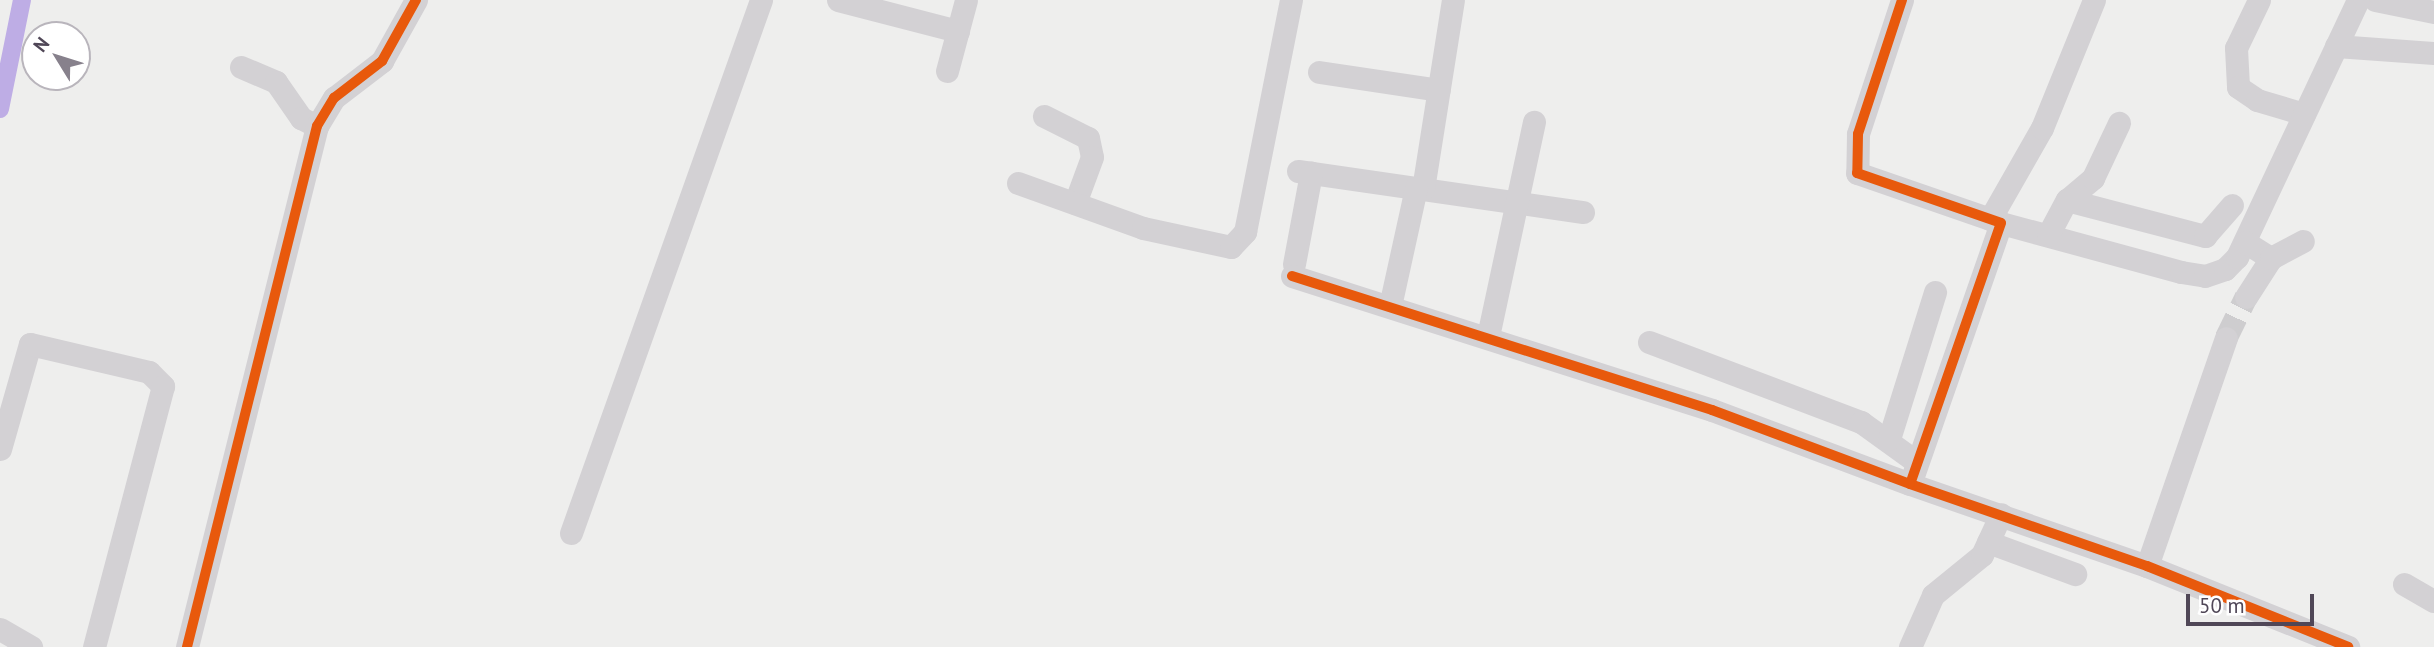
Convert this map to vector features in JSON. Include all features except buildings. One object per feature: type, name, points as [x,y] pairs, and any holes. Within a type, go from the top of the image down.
[{"type":"street","points":[[187,647],[317,126],[334,98],[382,61],[416,0]]},
{"type":"street","points":[[571,533],[761,0]]},
{"type":"street","points":[[838,0],[958,31]]},
{"type":"street","points":[[947,71],[966,0]]},
{"type":"street","points":[[1018,183],[1223,248],[1237,243],[1245,232],[1291,0]]},
{"type":"street","points":[[1392,297],[1419,188],[1439,90],[1453,0]]},
{"type":"street","points":[[1902,0],[1854,165],[1865,179],[1996,221],[2205,276],[2225,270],[2245,242],[2358,0]]},
{"type":"street","points":[[1910,484],[1915,461],[1996,221],[2042,128],[2094,0]]},
{"type":"street","points":[[2259,0],[2236,48],[2238,87],[2257,100],[2304,114]]},
{"type":"street","points":[[2375,0],[2434,12]]},
{"type":"street","points":[[2336,46],[2434,53]]},
{"type":"street","points":[[241,67],[276,82],[301,118],[317,126]]},
{"type":"street","points":[[1319,72],[1439,90]]},
{"type":"street","points":[[1044,116],[1088,138],[1092,157],[1075,203]]},
{"type":"street","points":[[1490,327],[1534,122]]},
{"type":"street","points":[[2048,235],[2067,200],[2087,187],[2119,123]]},
{"type":"street","points":[[1583,212],[1305,172],[1293,270],[1712,410],[1910,484],[2147,566],[2348,647]]},
{"type":"street","points":[[2067,200],[2205,236],[2232,205]]},
{"type":"street","points":[[2246,297],[2272,258],[2303,241]]},
{"type":"street","points":[[2245,242],[2272,258]]},
{"type":"street","points":[[1889,439],[1935,292]]},
{"type":"street","points":[[2147,566],[2226,338]]},
{"type":"street","points":[[1649,342],[1847,416],[1889,439],[1915,461]]},
{"type":"street","points":[[0,449],[30,344],[149,372],[163,386],[94,647]]},
{"type":"street","points":[[1910,647],[1933,594],[1972,566],[1988,542],[2001,514]]},
{"type":"street","points":[[1988,542],[2076,574]]},
{"type":"street","points":[[2404,584],[2434,601]]},
{"type":"street","points":[[0,629],[32,647]]},
{"type":"waterway","points":[[0,109],[22,0]]},
{"type":"tunnel","points":[[2226,338],[2246,297]]},
{"type":"cycle path","points":[[187,647],[317,126],[334,98],[382,61],[416,0]]},
{"type":"cycle path","points":[[1902,0],[1858,134],[1857,173],[2001,223],[1910,484],[2147,566],[2348,647]]},
{"type":"cycle path","points":[[1292,276],[1712,410],[1910,484]]}]
